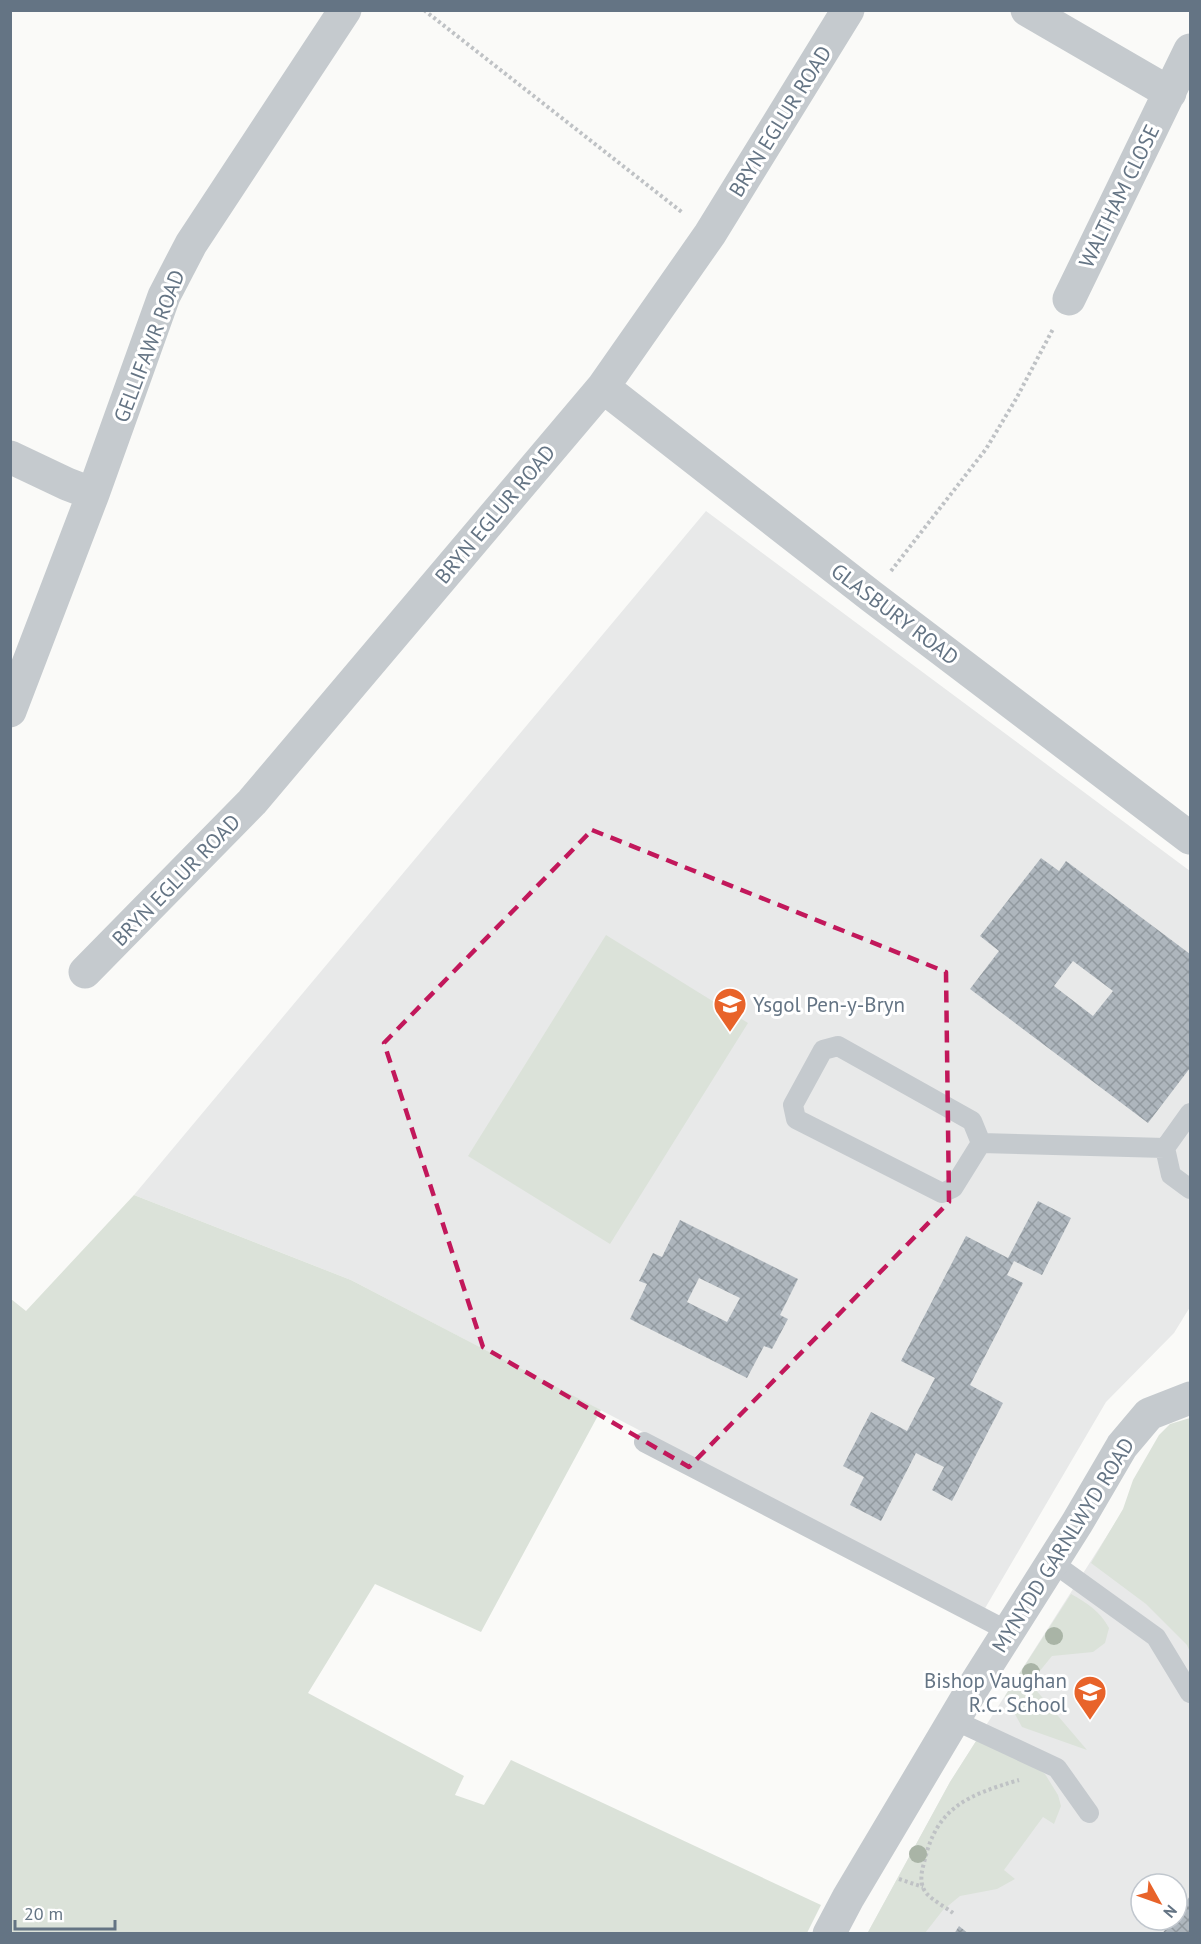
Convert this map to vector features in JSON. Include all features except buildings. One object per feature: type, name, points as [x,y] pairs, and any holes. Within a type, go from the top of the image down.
[{"type":"street","name":"GELLIFAWR ROAD","points":[[10,711],[93,494],[164,296],[190,244],[345,10]]},
{"type":"street","name":"BRYN EGLUR ROAD","points":[[85,972],[252,802],[603,387],[710,234],[848,10]]},
{"type":"street","points":[[1028,10],[1170,93]]},
{"type":"street","name":"WALTHAM CLOSE","points":[[1069,299],[1191,50]]},
{"type":"street","name":"GLASBURY ROAD","points":[[603,387],[871,596],[1191,837]]},
{"type":"street","points":[[10,457],[93,494]]},
{"type":"street","name":"MYNYDD GARNLWYD ROAD","points":[[829,1934],[954,1720],[1122,1446],[1149,1414],[1191,1398]]},
{"type":"lane","points":[[838,1046],[972,1120],[981,1143],[953,1188],[942,1193],[796,1119],[792,1105],[824,1050],[838,1046]]},
{"type":"lane","points":[[1191,1113],[1165,1148],[1171,1175],[1191,1189]]},
{"type":"lane","points":[[981,1143],[1165,1148]]},
{"type":"lane","points":[[644,1442],[1008,1631]]},
{"type":"lane","points":[[1052,1562],[1156,1637],[1191,1693]]},
{"type":"lane","points":[[954,1720],[1057,1768],[1089,1813]]},
{"type":"path","points":[[424,10],[710,234]]},
{"type":"path","points":[[871,596],[986,449],[1016,399],[1069,299]]},
{"type":"path","points":[[953,1913],[926,1893],[920,1877],[936,1827],[952,1808],[987,1791],[1021,1779],[1043,1762]]},
{"type":"path","points":[[897,1878],[924,1887]]},
{"type":"highlighted area","points":[[592,830],[946,972],[949,1202],[689,1467],[483,1347],[384,1043]]},
{"type":"shaded area","name":"Ysgol Pen-y-Bryn","points":[[706,511],[1190,871],[1190,1307],[1174,1333],[1106,1402],[984,1610],[351,1280],[134,1195]]},
{"type":"shaded area","points":[[606,935],[748,1023],[610,1244],[468,1156]]},
{"type":"shaded area","points":[[134,1195],[351,1280],[601,1410],[481,1632],[375,1584],[308,1693],[464,1776],[455,1795],[484,1805],[511,1760],[821,1905],[807,1933],[11,1933],[11,1299],[26,1311]]},
{"type":"shaded area","points":[[1190,1418],[1190,1652],[1187,1645],[1146,1604],[1091,1563],[1123,1509],[1133,1480],[1159,1435],[1170,1424]]},
{"type":"shaded area","name":"Bishop Vaughan R.C. School","points":[[1190,1487],[1190,1933],[867,1934],[950,1782],[1124,1509]]},
{"type":"shaded area","points":[[1071,1594],[1093,1608],[1102,1617],[1109,1628],[1105,1643],[1093,1652],[1052,1656],[1030,1683],[1087,1750],[1022,1727],[1005,1696]]},
{"type":"shaded area","points":[[978,1738],[1026,1760],[1045,1774],[1058,1795],[1061,1806],[1054,1824],[1043,1817],[1004,1870],[1015,1879],[997,1889],[960,1896],[943,1910],[925,1933],[867,1934],[950,1782]]},
{"type":"place","name":"Ysgol Pen-y-Bryn","points":[[730,1033]]},
{"type":"place","name":"Bishop Vaughan R.C. School","points":[[1090,1721]]}]
